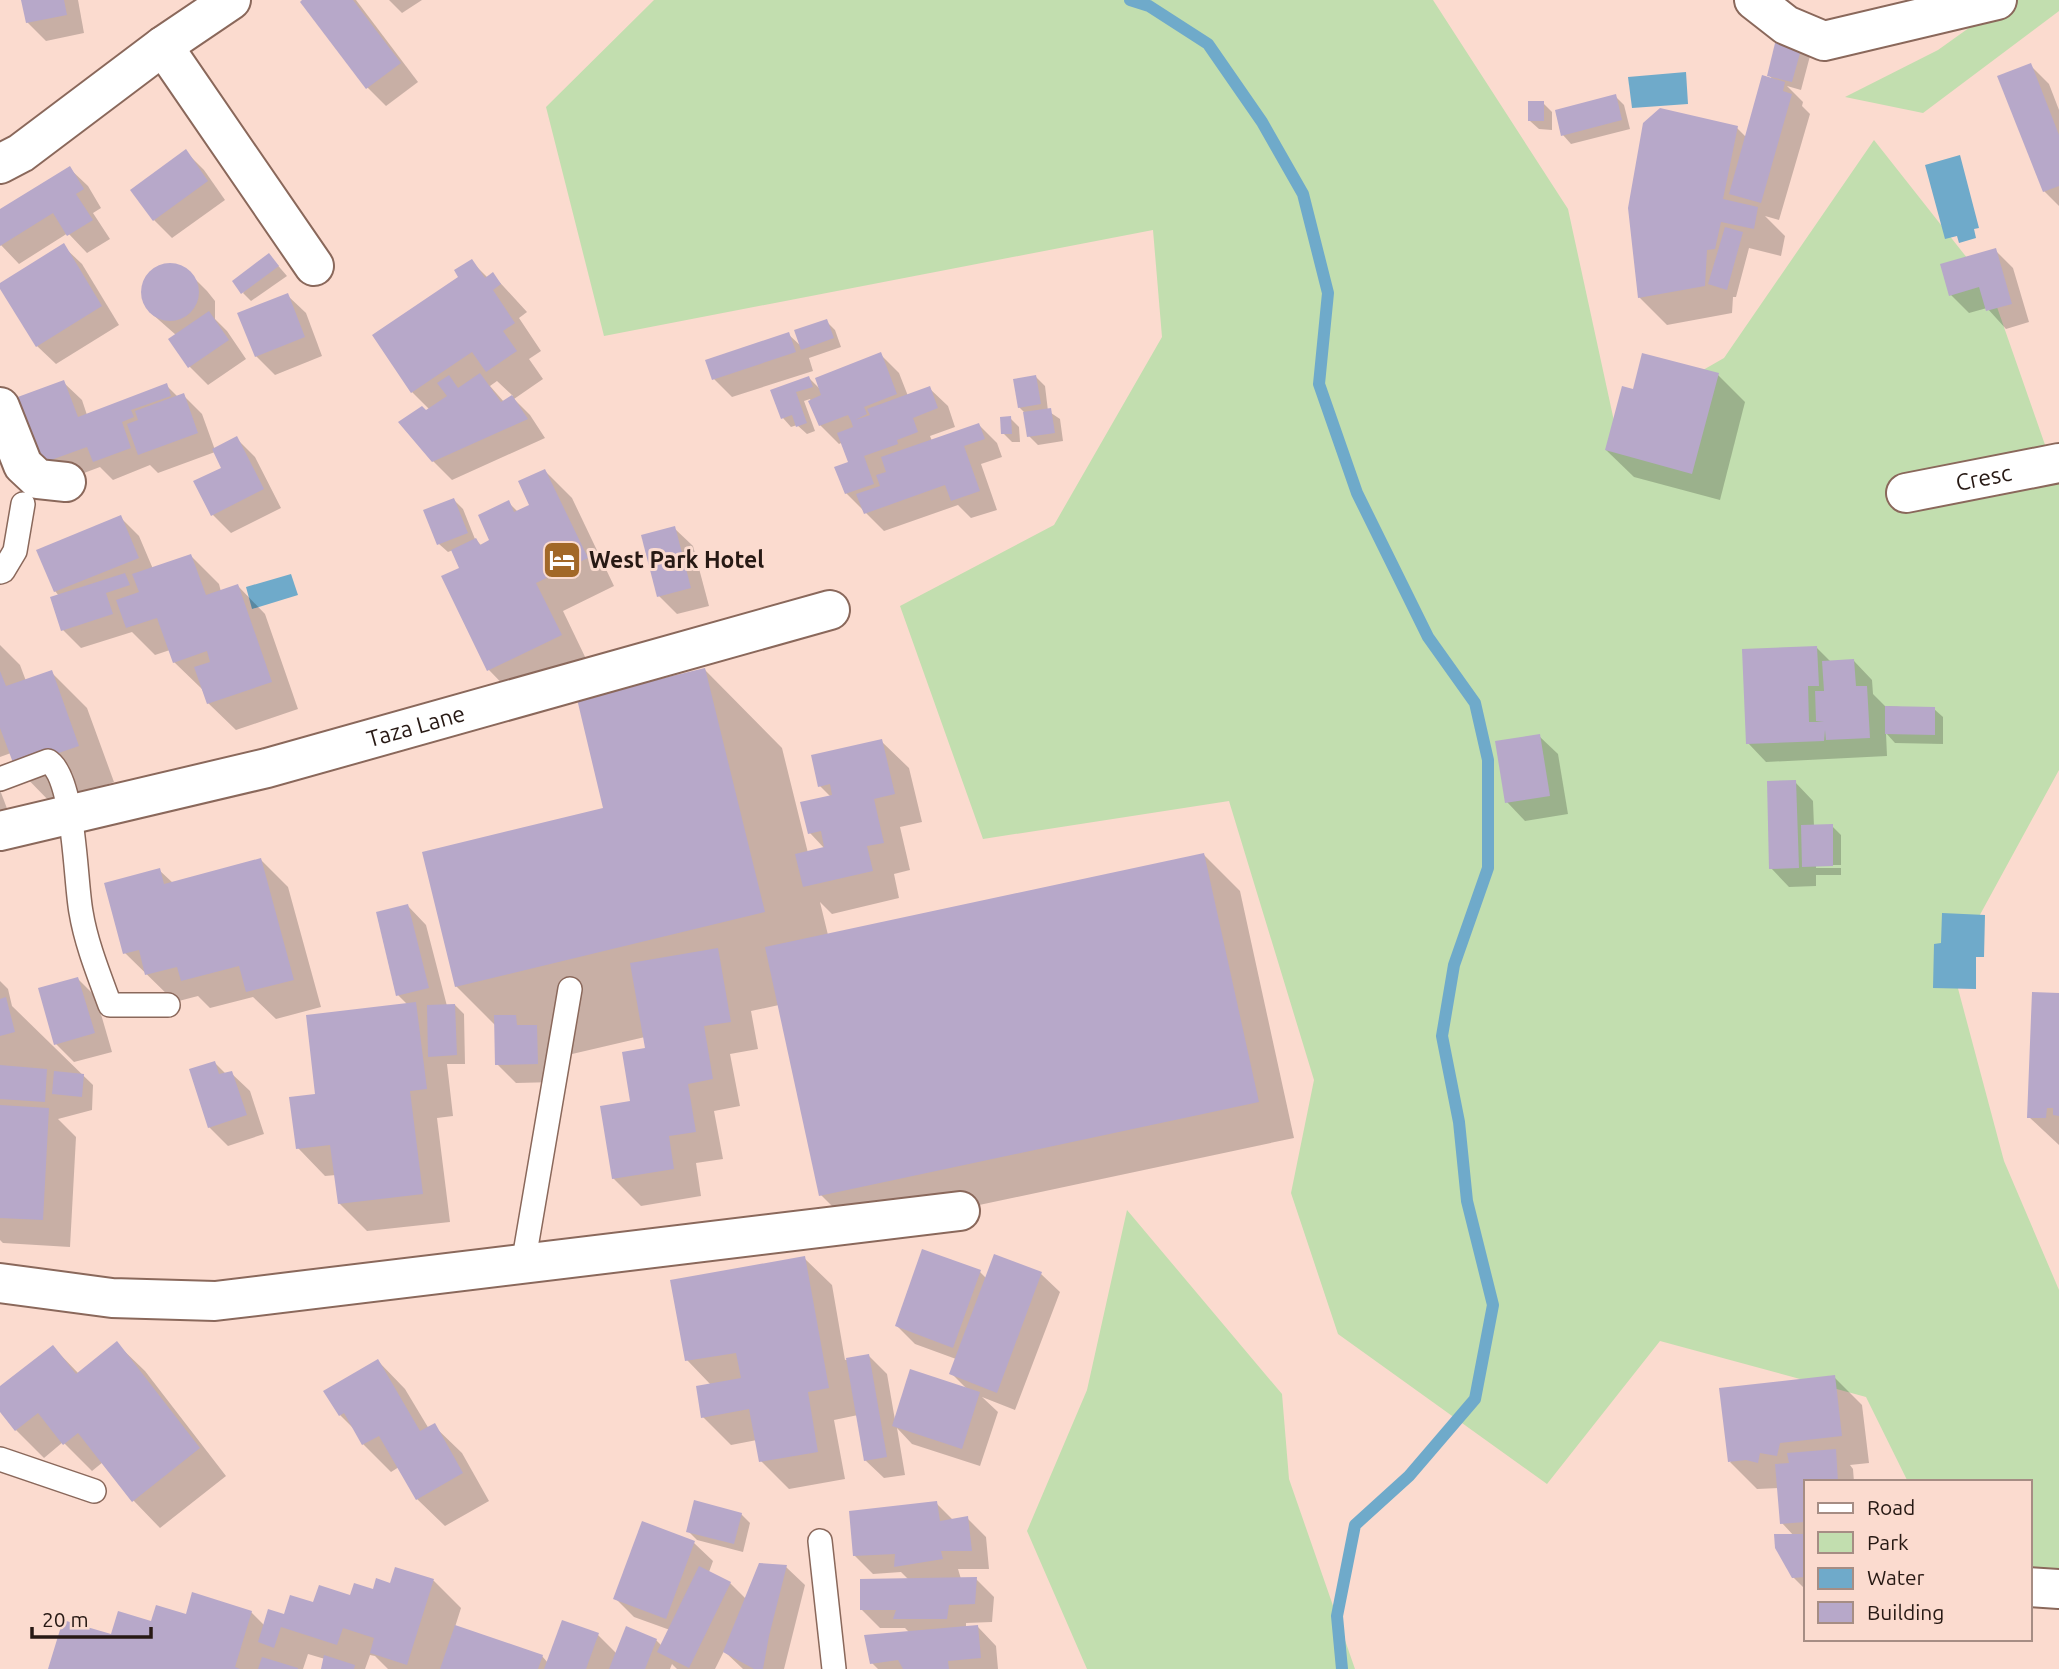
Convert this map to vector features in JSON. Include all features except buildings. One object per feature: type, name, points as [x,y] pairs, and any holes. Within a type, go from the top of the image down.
[{"type":"street","points":[[0,163],[21,153],[163,46],[231,0]]},
{"type":"street","points":[[1754,0],[1786,25],[1824,41],[1997,0]]},
{"type":"street","points":[[163,46],[314,266]]},
{"type":"street","points":[[0,407],[23,466],[38,479],[66,482]]},
{"type":"street","name":"Cresc","points":[[1906,493],[2059,463]]},
{"type":"street","name":"Taza Lane","points":[[0,831],[267,768],[830,610]]},
{"type":"street","points":[[0,1283],[112,1298],[215,1301],[960,1211]]},
{"type":"street","points":[[2031,1587],[2059,1589]]},
{"type":"lane","points":[[0,572],[15,551],[23,504]]},
{"type":"lane","points":[[0,779],[48,761],[55,766],[70,813],[81,913],[110,1005],[168,1005]]},
{"type":"lane","points":[[523,1265],[570,989]]},
{"type":"lane","points":[[0,1460],[94,1491]]},
{"type":"lane","points":[[820,1541],[834,1669]]},
{"type":"green space","points":[[654,0],[1433,0],[1568,209],[1614,421],[1724,358],[1874,140],[1990,287],[2059,485],[2059,770],[1952,966],[2004,1161],[2059,1290],[2059,1609],[2031,1602],[2031,1480],[1907,1480],[1866,1397],[1660,1341],[1547,1484],[1338,1334],[1291,1193],[1314,1080],[1229,801],[983,839],[900,606],[1054,525],[1162,337],[1153,230],[604,336],[546,107]]},
{"type":"green space","points":[[2008,0],[2059,0],[2059,11],[1923,113],[1845,97],[1938,50]]},
{"type":"green space","points":[[1127,1210],[1282,1394],[1289,1479],[1355,1669],[1087,1669],[1027,1531],[1087,1390]]},
{"type":"water","points":[[1686,72],[1688,104],[1632,108],[1628,77]]},
{"type":"water","points":[[1960,155],[1979,228],[1974,229],[1976,238],[1959,243],[1957,236],[1945,239],[1925,165]]},
{"type":"water","points":[[291,574],[298,595],[252,609],[246,587]]},
{"type":"water","points":[[1942,913],[1985,915],[1984,957],[1976,957],[1976,989],[1933,988],[1934,944],[1941,943]]},
{"type":"waterway","points":[[1130,0],[1149,6],[1208,44],[1262,122],[1303,194],[1328,293],[1319,384],[1357,493],[1428,637],[1475,703],[1488,760],[1488,868],[1454,965],[1442,1036],[1459,1122],[1467,1201],[1493,1305],[1475,1399],[1409,1476],[1355,1525],[1337,1616],[1342,1669]]},
{"type":"place","name":"West Park Hotel","points":[[562,560]]}]
